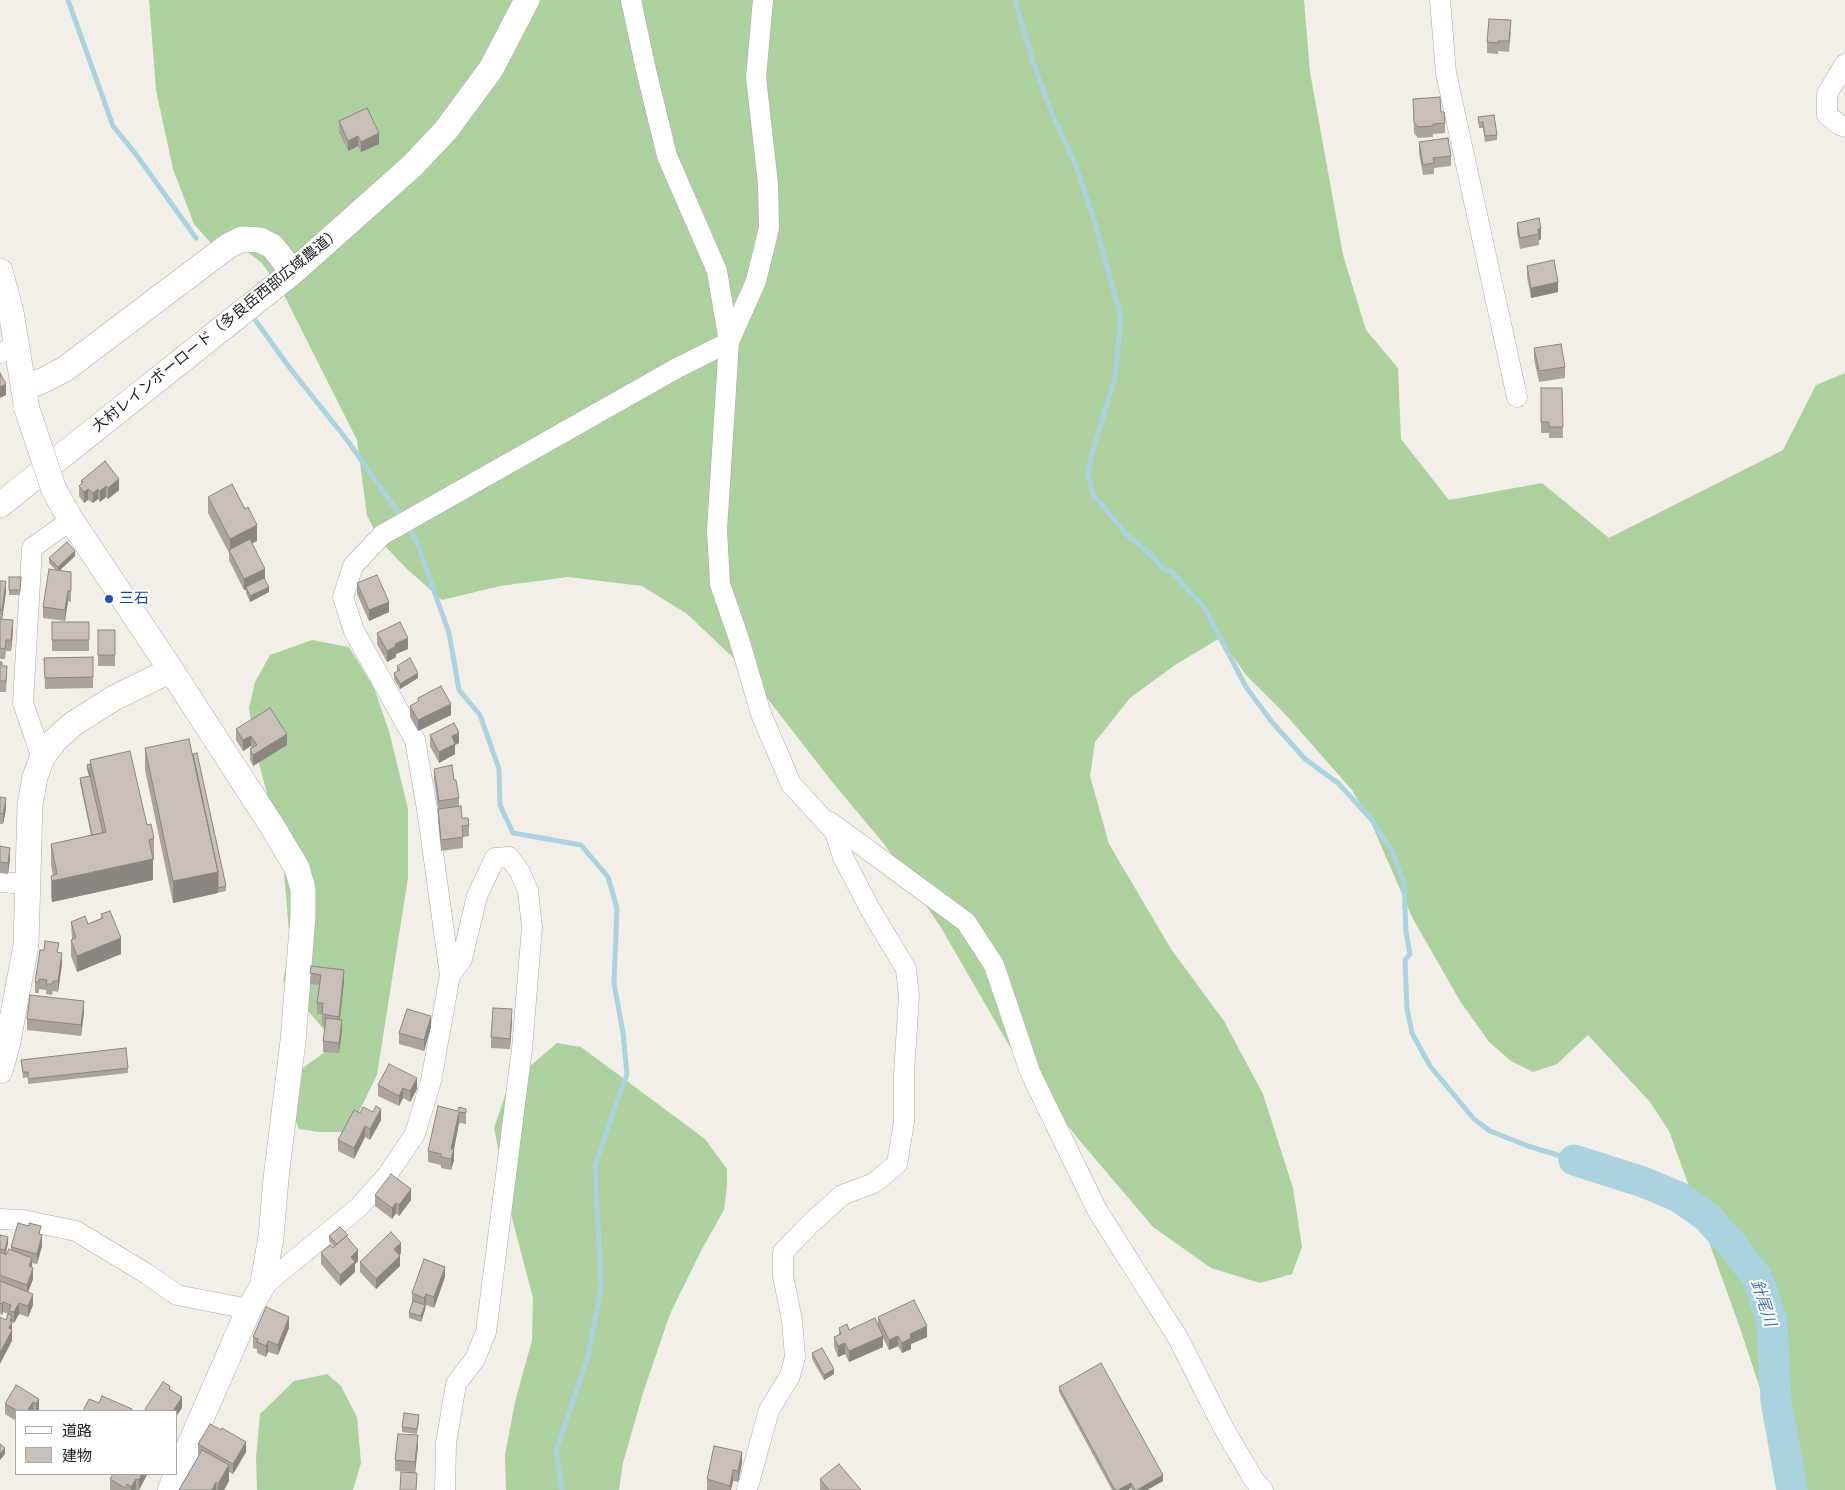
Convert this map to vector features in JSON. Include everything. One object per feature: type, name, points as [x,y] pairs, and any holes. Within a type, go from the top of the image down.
[{"type":"street","name":"大村レインボーロード（多良岳西部広域農道）","points":[[0,505],[293,272],[412,166],[446,130],[491,69],[527,0]]},
{"type":"street","points":[[631,0],[646,70],[668,156],[717,271],[729,342],[718,530],[720,584],[739,639],[761,714],[791,784],[835,832],[843,857],[870,909],[906,968],[909,996],[904,1072],[904,1122],[897,1164],[874,1183],[842,1195],[809,1224],[783,1252],[783,1276],[792,1320],[795,1357],[790,1376],[769,1410],[747,1490]]},
{"type":"street","points":[[178,1472],[249,1309],[262,1287],[359,1207],[386,1177],[415,1134],[431,1080],[450,975],[427,808],[415,740],[354,631],[343,597],[353,566],[382,535],[677,368],[729,342],[756,281],[769,228],[768,184],[756,77],[762,0]]},
{"type":"street","points":[[1440,0],[1446,73],[1517,397]]},
{"type":"street","points":[[1845,64],[1827,94],[1827,115],[1845,127]]},
{"type":"street","points":[[25,396],[42,381],[65,369],[228,246],[242,239],[260,240],[272,246],[293,272]]},
{"type":"street","points":[[0,271],[7,339],[54,490],[71,520],[171,670],[287,851],[297,868],[303,889],[303,916],[293,1042],[276,1178],[271,1237],[262,1287]]},
{"type":"street","points":[[42,758],[23,703],[32,548],[71,520]]},
{"type":"street","points":[[0,1071],[9,1037],[26,945],[30,804],[35,777],[42,758],[55,740],[73,724],[114,698],[171,670]]},
{"type":"street","points":[[817,812],[966,922],[994,965],[1030,1072],[1097,1210],[1178,1338],[1222,1427],[1254,1480],[1263,1490]]},
{"type":"street","points":[[445,1490],[446,1442],[456,1384],[475,1359],[486,1332],[522,1049],[532,928],[528,891],[520,872],[509,857],[495,858],[478,896],[462,959],[450,975]]},
{"type":"street","points":[[0,882],[27,884]]},
{"type":"street","points":[[0,1219],[23,1220],[76,1231],[147,1274],[177,1295],[249,1309]]},
{"type":"street","points":[[170,1490],[177,1475]]},
{"type":"green space","points":[[149,0],[1304,0],[1310,72],[1343,255],[1366,330],[1398,368],[1401,439],[1449,500],[1542,483],[1609,538],[1783,450],[1816,385],[1845,373],[1845,1490],[1791,1490],[1789,1476],[1740,1328],[1669,1131],[1650,1102],[1588,1035],[1557,1064],[1533,1072],[1511,1061],[1489,1042],[1460,1001],[1413,919],[1372,825],[1352,790],[1285,714],[1246,675],[1220,638],[1175,665],[1130,698],[1095,742],[1090,776],[1109,844],[1171,949],[1224,1021],[1263,1094],[1293,1188],[1302,1247],[1292,1274],[1260,1283],[1211,1268],[1153,1227],[1080,1141],[1021,1066],[940,926],[884,844],[833,783],[743,667],[687,614],[642,586],[568,577],[500,586],[442,600],[407,569],[381,542],[367,516],[357,440],[286,299],[262,263],[246,251],[222,256],[194,224],[173,169],[156,90]]},
{"type":"green space","points":[[312,640],[349,647],[374,688],[389,731],[408,809],[408,878],[377,1075],[354,1122],[343,1132],[319,1132],[299,1129],[291,1110],[300,1070],[336,1044],[283,981],[290,944],[284,872],[272,813],[255,748],[249,708],[255,682],[270,655]]},
{"type":"green space","points":[[557,1043],[581,1047],[705,1139],[727,1169],[724,1210],[702,1249],[670,1314],[643,1393],[623,1463],[619,1490],[506,1490],[505,1455],[515,1402],[532,1340],[533,1298],[513,1222],[494,1128],[506,1093],[529,1067]]},
{"type":"green space","points":[[327,1374],[341,1386],[357,1417],[361,1463],[353,1490],[257,1490],[256,1458],[260,1414],[294,1381]]},
{"type":"building","points":[[1489,19],[1511,20],[1509,41],[1487,42]]},
{"type":"building","points":[[1440,97],[1441,112],[1444,112],[1445,123],[1418,127],[1414,122],[1413,99]]},
{"type":"building","points":[[367,108],[379,133],[361,142],[358,136],[348,141],[339,121]]},
{"type":"building","points":[[1494,115],[1497,135],[1485,136],[1483,122],[1479,123],[1478,117]]},
{"type":"building","points":[[1448,138],[1451,156],[1433,158],[1434,163],[1423,165],[1419,142]]},
{"type":"building","points":[[1539,218],[1541,229],[1538,229],[1539,234],[1520,238],[1517,223]]},
{"type":"building","points":[[1554,260],[1558,282],[1531,288],[1527,266]]},
{"type":"building","points":[[1561,344],[1565,367],[1539,371],[1534,348]]},
{"type":"building","points":[[0,373],[6,384],[0,387]]},
{"type":"building","points":[[1541,388],[1562,388],[1563,427],[1549,427],[1549,422],[1541,422]]},
{"type":"building","points":[[105,461],[119,479],[108,488],[106,486],[100,491],[98,489],[93,493],[88,489],[84,492],[79,486],[83,482],[81,481]]},
{"type":"building","points":[[232,484],[245,509],[248,507],[257,525],[230,539],[208,497]]},
{"type":"building","points":[[250,539],[265,569],[244,579],[229,550]]},
{"type":"building","points":[[67,542],[75,551],[58,567],[49,558]]},
{"type":"building","points":[[49,569],[71,572],[71,591],[68,591],[65,610],[43,607]]},
{"type":"building","points":[[377,575],[389,602],[369,610],[357,583]]},
{"type":"building","points":[[9,577],[21,577],[20,590],[9,590]]},
{"type":"building","points":[[264,578],[269,587],[250,596],[246,587]]},
{"type":"building","points":[[0,581],[6,581],[2,610],[0,610]]},
{"type":"building","points":[[0,619],[13,620],[11,640],[6,640],[5,649],[0,648]]},
{"type":"building","points":[[52,622],[89,622],[89,640],[52,640]]},
{"type":"building","points":[[400,622],[408,638],[395,644],[396,646],[387,651],[377,633]]},
{"type":"building","points":[[98,630],[115,630],[115,655],[98,655]]},
{"type":"building","points":[[93,657],[93,677],[45,678],[44,658]]},
{"type":"building","points":[[410,658],[418,673],[400,684],[394,673],[400,670],[397,666]]},
{"type":"building","points":[[0,662],[2,662],[2,666],[7,666],[6,681],[0,681]]},
{"type":"building","points":[[441,686],[451,704],[418,720],[410,706],[419,701],[418,698]]},
{"type":"building","points":[[270,708],[287,734],[253,755],[250,749],[257,745],[251,736],[243,740],[236,729]]},
{"type":"building","points":[[454,723],[459,733],[452,736],[455,744],[439,752],[430,735]]},
{"type":"building","points":[[189,739],[218,872],[173,881],[145,748]]},
{"type":"building","points":[[130,751],[147,825],[151,824],[154,838],[149,840],[153,859],[52,881],[51,876],[57,874],[51,844],[106,832],[90,760]]},
{"type":"building","points":[[197,753],[226,886],[218,888],[218,872],[193,754]]},
{"type":"building","points":[[90,764],[90,776],[87,765]]},
{"type":"building","points":[[452,765],[459,798],[439,801],[434,769]]},
{"type":"building","points":[[90,776],[103,833],[92,835],[80,778]]},
{"type":"building","points":[[0,797],[6,798],[3,814],[0,813]]},
{"type":"building","points":[[461,806],[462,818],[468,818],[469,825],[462,826],[463,837],[441,840],[438,809]]},
{"type":"building","points":[[0,846],[10,848],[8,863],[0,862]]},
{"type":"building","points":[[110,911],[121,938],[77,956],[71,940],[76,938],[71,922],[85,916],[88,924],[103,918],[101,914]]},
{"type":"building","points":[[45,941],[59,943],[57,952],[62,953],[58,981],[53,981],[52,984],[46,984],[47,980],[39,979],[39,982],[35,982],[40,950],[44,950]]},
{"type":"building","points":[[311,966],[344,970],[339,1017],[322,1014],[323,1003],[317,1003],[321,975],[310,973]]},
{"type":"building","points":[[30,995],[84,1001],[81,1025],[27,1019]]},
{"type":"building","points":[[493,1008],[512,1009],[510,1039],[491,1037]]},
{"type":"building","points":[[407,1009],[431,1016],[424,1040],[399,1033]]},
{"type":"building","points":[[326,1018],[342,1020],[339,1043],[323,1041]]},
{"type":"building","points":[[126,1048],[128,1068],[28,1079],[28,1072],[23,1072],[21,1060]]},
{"type":"building","points":[[389,1064],[417,1078],[410,1091],[403,1088],[399,1096],[378,1085]]},
{"type":"building","points":[[376,1106],[381,1109],[370,1129],[365,1126],[354,1148],[338,1140],[354,1110],[360,1113],[363,1107],[373,1112]]},
{"type":"building","points":[[438,1106],[458,1111],[459,1107],[466,1109],[466,1113],[459,1112],[451,1149],[454,1149],[451,1159],[428,1151]]},
{"type":"building","points":[[391,1174],[411,1189],[399,1205],[396,1203],[392,1208],[375,1195]]},
{"type":"building","points":[[18,1223],[29,1226],[29,1223],[41,1226],[39,1234],[42,1235],[37,1254],[11,1247]]},
{"type":"building","points":[[340,1227],[348,1235],[337,1244],[329,1236]]},
{"type":"building","points":[[391,1232],[401,1243],[394,1249],[400,1256],[376,1279],[360,1262]]},
{"type":"building","points":[[0,1235],[8,1237],[5,1250],[0,1249]]},
{"type":"building","points":[[346,1236],[358,1250],[351,1257],[355,1262],[340,1275],[321,1253],[330,1245],[333,1248]]},
{"type":"building","points":[[9,1249],[32,1258],[29,1266],[33,1268],[27,1285],[0,1275],[0,1252],[6,1255]]},
{"type":"building","points":[[424,1259],[445,1267],[434,1297],[426,1294],[424,1298],[412,1293]]},
{"type":"building","points":[[0,1281],[33,1294],[28,1306],[19,1303],[14,1312],[9,1311],[11,1305],[3,1302],[2,1304],[0,1303]]},
{"type":"building","points":[[914,1300],[927,1326],[910,1334],[911,1338],[902,1343],[898,1336],[889,1340],[878,1317]]},
{"type":"building","points":[[413,1301],[425,1305],[421,1316],[409,1313]]},
{"type":"building","points":[[266,1307],[289,1317],[278,1345],[268,1341],[266,1346],[257,1342],[258,1339],[253,1337]]},
{"type":"building","points":[[8,1314],[12,1316],[9,1328],[12,1330],[0,1353],[0,1317],[6,1320]]},
{"type":"building","points":[[875,1318],[883,1336],[849,1351],[845,1343],[838,1346],[834,1337],[841,1334],[839,1328],[847,1324],[849,1330]]},
{"type":"building","points":[[822,1348],[834,1369],[824,1375],[812,1353]]},
{"type":"building","points":[[1101,1363],[1163,1475],[1137,1490],[1135,1490],[1131,1483],[1115,1490],[1059,1387]]},
{"type":"building","points":[[163,1382],[170,1386],[169,1389],[182,1397],[174,1410],[145,1409]]},
{"type":"building","points":[[16,1385],[39,1399],[36,1404],[33,1402],[28,1410],[16,1410],[5,1404]]},
{"type":"building","points":[[102,1396],[132,1409],[84,1410],[89,1399],[99,1403]]},
{"type":"building","points":[[404,1413],[419,1415],[417,1429],[402,1427]]},
{"type":"building","points":[[210,1424],[221,1430],[222,1428],[246,1442],[233,1464],[198,1444]]},
{"type":"building","points":[[398,1434],[418,1435],[415,1462],[395,1460]]},
{"type":"building","points":[[0,1444],[5,1448],[0,1454]]},
{"type":"building","points":[[714,1446],[742,1452],[738,1471],[733,1470],[730,1486],[707,1479]]},
{"type":"building","points":[[202,1450],[229,1465],[218,1484],[216,1482],[212,1490],[179,1490]]},
{"type":"building","points":[[839,1464],[861,1490],[829,1490],[820,1479]]},
{"type":"building","points":[[401,1472],[417,1473],[416,1490],[400,1490]]},
{"type":"building","points":[[112,1475],[142,1475],[139,1480],[136,1479],[131,1487],[127,1484],[125,1488],[110,1479]]},
{"type":"waterway","points":[[68,0],[113,126],[135,153],[196,238]]},
{"type":"waterway","points":[[1015,0],[1034,65],[1053,116],[1076,166],[1095,223],[1121,317],[1115,378],[1092,453],[1088,474],[1093,494],[1126,534],[1147,551],[1165,570],[1171,571],[1204,607],[1246,687],[1272,722],[1305,759],[1338,783],[1371,819],[1392,851],[1404,883],[1406,932],[1410,954],[1405,960],[1407,1009],[1412,1033],[1430,1066],[1474,1119],[1490,1131],[1528,1146],[1574,1160]]},
{"type":"waterway","points":[[256,321],[289,367],[347,440],[402,520]]},
{"type":"waterway","points":[[407,527],[416,540],[449,633],[459,690],[480,715],[499,769],[500,805],[513,833],[581,845],[608,877],[617,908],[614,983],[623,1033],[627,1074],[595,1165],[601,1287],[588,1357],[556,1451],[562,1490]]},
{"type":"waterway","name":"針尾川","points":[[1574,1160],[1643,1182],[1679,1197],[1706,1216],[1730,1242],[1755,1275],[1761,1287],[1772,1324],[1776,1401],[1792,1490]]},
{"type":"place","name":"三石","points":[[109,599]]}]
